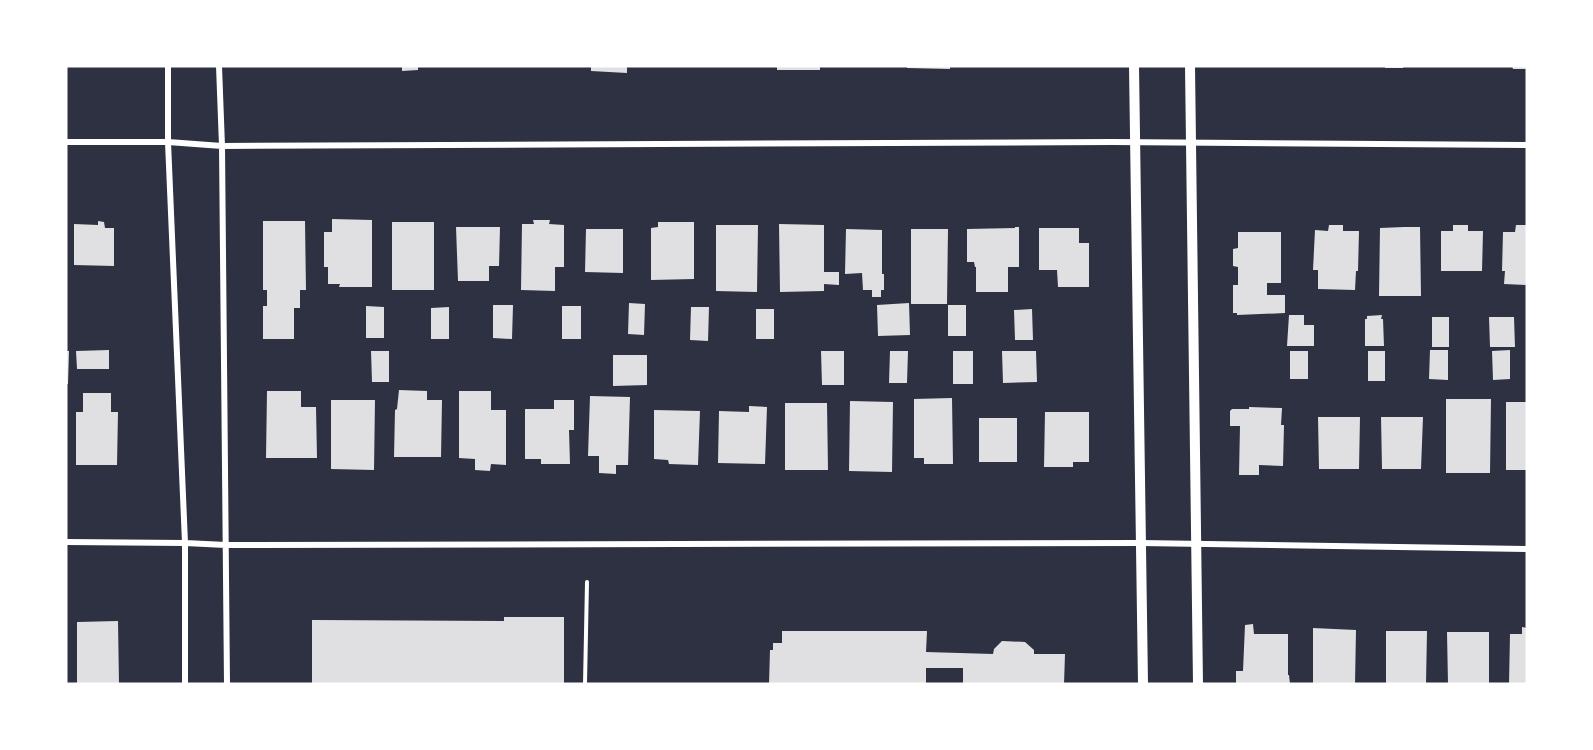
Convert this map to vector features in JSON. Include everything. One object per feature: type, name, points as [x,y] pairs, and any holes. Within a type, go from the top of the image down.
[{"type":"street","points":[[168,66],[168,142],[185,543],[184,684]]},
{"type":"street","points":[[219,66],[222,146],[227,684]]},
{"type":"street","points":[[1134,66],[1143,684]]},
{"type":"street","points":[[1190,66],[1198,684]]},
{"type":"street","points":[[66,142],[168,142],[222,146],[1136,142],[1527,145]]},
{"type":"street","points":[[66,542],[226,545],[1140,543],[1527,549]]},
{"type":"path","points":[[585,684],[587,582]]},
{"type":"building","points":[[402,66],[418,66],[418,70],[402,71]]},
{"type":"building","points":[[591,66],[627,66],[627,73],[591,71]]},
{"type":"building","points":[[777,66],[820,66],[820,70],[777,70]]},
{"type":"building","points":[[907,66],[950,66],[950,69],[907,68]]},
{"type":"building","points":[[1385,66],[1404,66],[1403,68],[1385,68]]},
{"type":"building","points":[[1512,66],[1527,66],[1527,69],[1513,69]]},
{"type":"building","points":[[332,219],[372,220],[372,287],[339,287],[340,284],[328,284],[328,267],[324,267],[324,232],[332,232]]},
{"type":"building","points":[[533,220],[550,220],[549,224],[564,225],[564,267],[555,267],[555,291],[521,290],[522,224],[534,224]]},
{"type":"building","points":[[98,221],[104,222],[105,228],[114,228],[114,266],[74,265],[74,224],[98,225]]},
{"type":"building","points":[[263,221],[305,221],[306,290],[300,290],[300,308],[294,308],[294,339],[263,339],[263,306],[267,306],[267,290],[263,290]]},
{"type":"building","points":[[392,222],[434,222],[434,290],[392,290]]},
{"type":"building","points":[[658,222],[694,222],[694,279],[651,280],[651,228],[658,227]]},
{"type":"building","points":[[779,224],[824,225],[824,272],[839,272],[839,285],[824,284],[824,291],[780,292]]},
{"type":"building","points":[[716,225],[758,225],[757,292],[716,291]]},
{"type":"building","points":[[1329,225],[1343,225],[1343,231],[1359,231],[1355,290],[1318,289],[1318,270],[1313,270],[1315,230],[1328,231]]},
{"type":"building","points":[[1453,225],[1468,225],[1468,231],[1483,231],[1482,271],[1441,271],[1441,231],[1453,231]]},
{"type":"building","points":[[1516,225],[1527,225],[1527,285],[1504,284],[1503,232],[1515,232]]},
{"type":"building","points":[[456,227],[500,227],[499,266],[489,266],[489,281],[458,281]]},
{"type":"building","points":[[1019,227],[1019,267],[1008,267],[1008,292],[976,292],[976,267],[974,262],[967,262],[967,229]]},
{"type":"building","points":[[1420,227],[1421,296],[1379,296],[1380,228]]},
{"type":"building","points":[[1039,228],[1079,228],[1079,243],[1089,243],[1089,287],[1058,287],[1057,270],[1039,270]]},
{"type":"building","points":[[586,229],[623,229],[623,273],[585,272]]},
{"type":"building","points":[[846,229],[882,230],[884,290],[881,290],[881,297],[872,297],[872,290],[863,290],[862,273],[845,274]]},
{"type":"building","points":[[911,229],[948,229],[947,304],[911,304]]},
{"type":"building","points":[[1238,232],[1281,232],[1281,283],[1267,283],[1267,295],[1285,295],[1285,313],[1237,315],[1233,313],[1233,285],[1238,285],[1238,267],[1233,266],[1233,249],[1238,248]]},
{"type":"building","points":[[629,303],[645,304],[644,335],[628,334]]},
{"type":"building","points":[[909,303],[910,335],[878,336],[877,305]]},
{"type":"building","points":[[493,305],[513,305],[512,339],[493,338]]},
{"type":"building","points":[[948,305],[966,305],[966,336],[948,336]]},
{"type":"building","points":[[366,306],[384,307],[384,338],[366,338]]},
{"type":"building","points":[[562,306],[581,306],[581,339],[562,339]]},
{"type":"building","points":[[449,307],[449,339],[431,339],[431,308]]},
{"type":"building","points":[[691,307],[709,307],[708,341],[690,340]]},
{"type":"building","points":[[756,309],[774,309],[774,339],[756,339]]},
{"type":"building","points":[[1032,309],[1033,340],[1015,340],[1014,310]]},
{"type":"building","points":[[1289,315],[1304,315],[1304,325],[1314,325],[1314,346],[1287,346]]},
{"type":"building","points":[[1382,315],[1384,346],[1365,346],[1365,319],[1367,316]]},
{"type":"building","points":[[1432,317],[1449,317],[1449,347],[1432,347]]},
{"type":"building","points":[[1489,317],[1514,317],[1515,347],[1490,347]]},
{"type":"building","points":[[109,350],[109,369],[77,369],[76,351]]},
{"type":"building","points":[[1430,350],[1448,350],[1448,380],[1429,379]]},
{"type":"building","points":[[1510,350],[1510,379],[1493,380],[1492,351]]},
{"type":"building","points":[[66,351],[69,351],[68,384],[66,384]]},
{"type":"building","points":[[371,351],[389,351],[389,382],[372,382]]},
{"type":"building","points":[[821,351],[844,351],[844,385],[822,385]]},
{"type":"building","points":[[890,351],[908,351],[907,383],[889,383]]},
{"type":"building","points":[[953,351],[973,351],[973,384],[953,384]]},
{"type":"building","points":[[1002,351],[1036,351],[1037,382],[1003,383]]},
{"type":"building","points":[[1290,351],[1308,351],[1308,379],[1290,379]]},
{"type":"building","points":[[1368,351],[1385,351],[1385,381],[1368,381]]},
{"type":"building","points":[[613,355],[647,355],[647,385],[613,386]]},
{"type":"building","points":[[399,390],[427,391],[427,400],[442,400],[441,457],[394,457],[395,410]]},
{"type":"building","points":[[267,391],[301,391],[301,407],[316,407],[317,458],[266,458]]},
{"type":"building","points":[[459,391],[491,391],[491,410],[506,410],[506,465],[491,464],[490,471],[475,470],[475,459],[459,458]]},
{"type":"building","points":[[83,393],[111,393],[111,412],[118,412],[117,465],[76,465],[76,412],[83,412]]},
{"type":"building","points":[[590,396],[630,397],[628,465],[616,465],[616,474],[599,473],[599,456],[588,456]]},
{"type":"building","points":[[952,398],[953,464],[924,464],[924,458],[914,458],[914,399]]},
{"type":"building","points":[[1446,399],[1491,399],[1490,473],[1446,473]]},
{"type":"building","points":[[331,400],[375,400],[374,470],[331,469]]},
{"type":"building","points":[[554,400],[574,400],[574,430],[569,430],[570,464],[541,464],[541,459],[525,459],[525,409],[554,409]]},
{"type":"building","points":[[850,401],[893,402],[892,472],[849,471]]},
{"type":"building","points":[[1506,402],[1527,402],[1527,470],[1506,470]]},
{"type":"building","points":[[785,403],[827,403],[828,470],[785,470]]},
{"type":"building","points":[[749,406],[767,407],[765,464],[718,463],[719,411],[749,412]]},
{"type":"building","points":[[1249,407],[1282,408],[1283,466],[1259,465],[1259,475],[1239,475],[1240,426],[1230,426],[1230,411],[1249,409]]},
{"type":"building","points":[[654,410],[700,411],[698,465],[669,464],[668,460],[654,459]]},
{"type":"building","points":[[1045,412],[1089,412],[1089,462],[1073,462],[1073,467],[1044,467]]},
{"type":"building","points":[[1318,417],[1360,417],[1359,469],[1319,469]]},
{"type":"building","points":[[1381,417],[1423,417],[1421,469],[1382,469]]},
{"type":"building","points":[[979,418],[1017,418],[1017,462],[979,462]]},
{"type":"building","points":[[504,617],[564,617],[564,684],[312,684],[312,620],[504,621]]},
{"type":"building","points":[[118,621],[119,684],[77,684],[77,622]]},
{"type":"building","points":[[1253,624],[1254,634],[1288,634],[1290,684],[1236,684],[1236,671],[1243,671],[1245,625]]},
{"type":"building","points":[[1522,627],[1527,628],[1527,684],[1509,684],[1510,634],[1522,634]]},
{"type":"building","points":[[1313,628],[1356,630],[1355,684],[1313,684]]},
{"type":"building","points":[[782,631],[927,631],[926,652],[993,654],[994,649],[1002,641],[1025,642],[1034,650],[1034,654],[1065,654],[1064,684],[963,684],[963,668],[926,668],[926,684],[769,684],[770,650],[773,650],[773,643],[782,643]]},
{"type":"building","points":[[1386,631],[1427,631],[1426,684],[1386,684]]},
{"type":"building","points":[[1447,632],[1489,632],[1489,684],[1448,684]]}]
